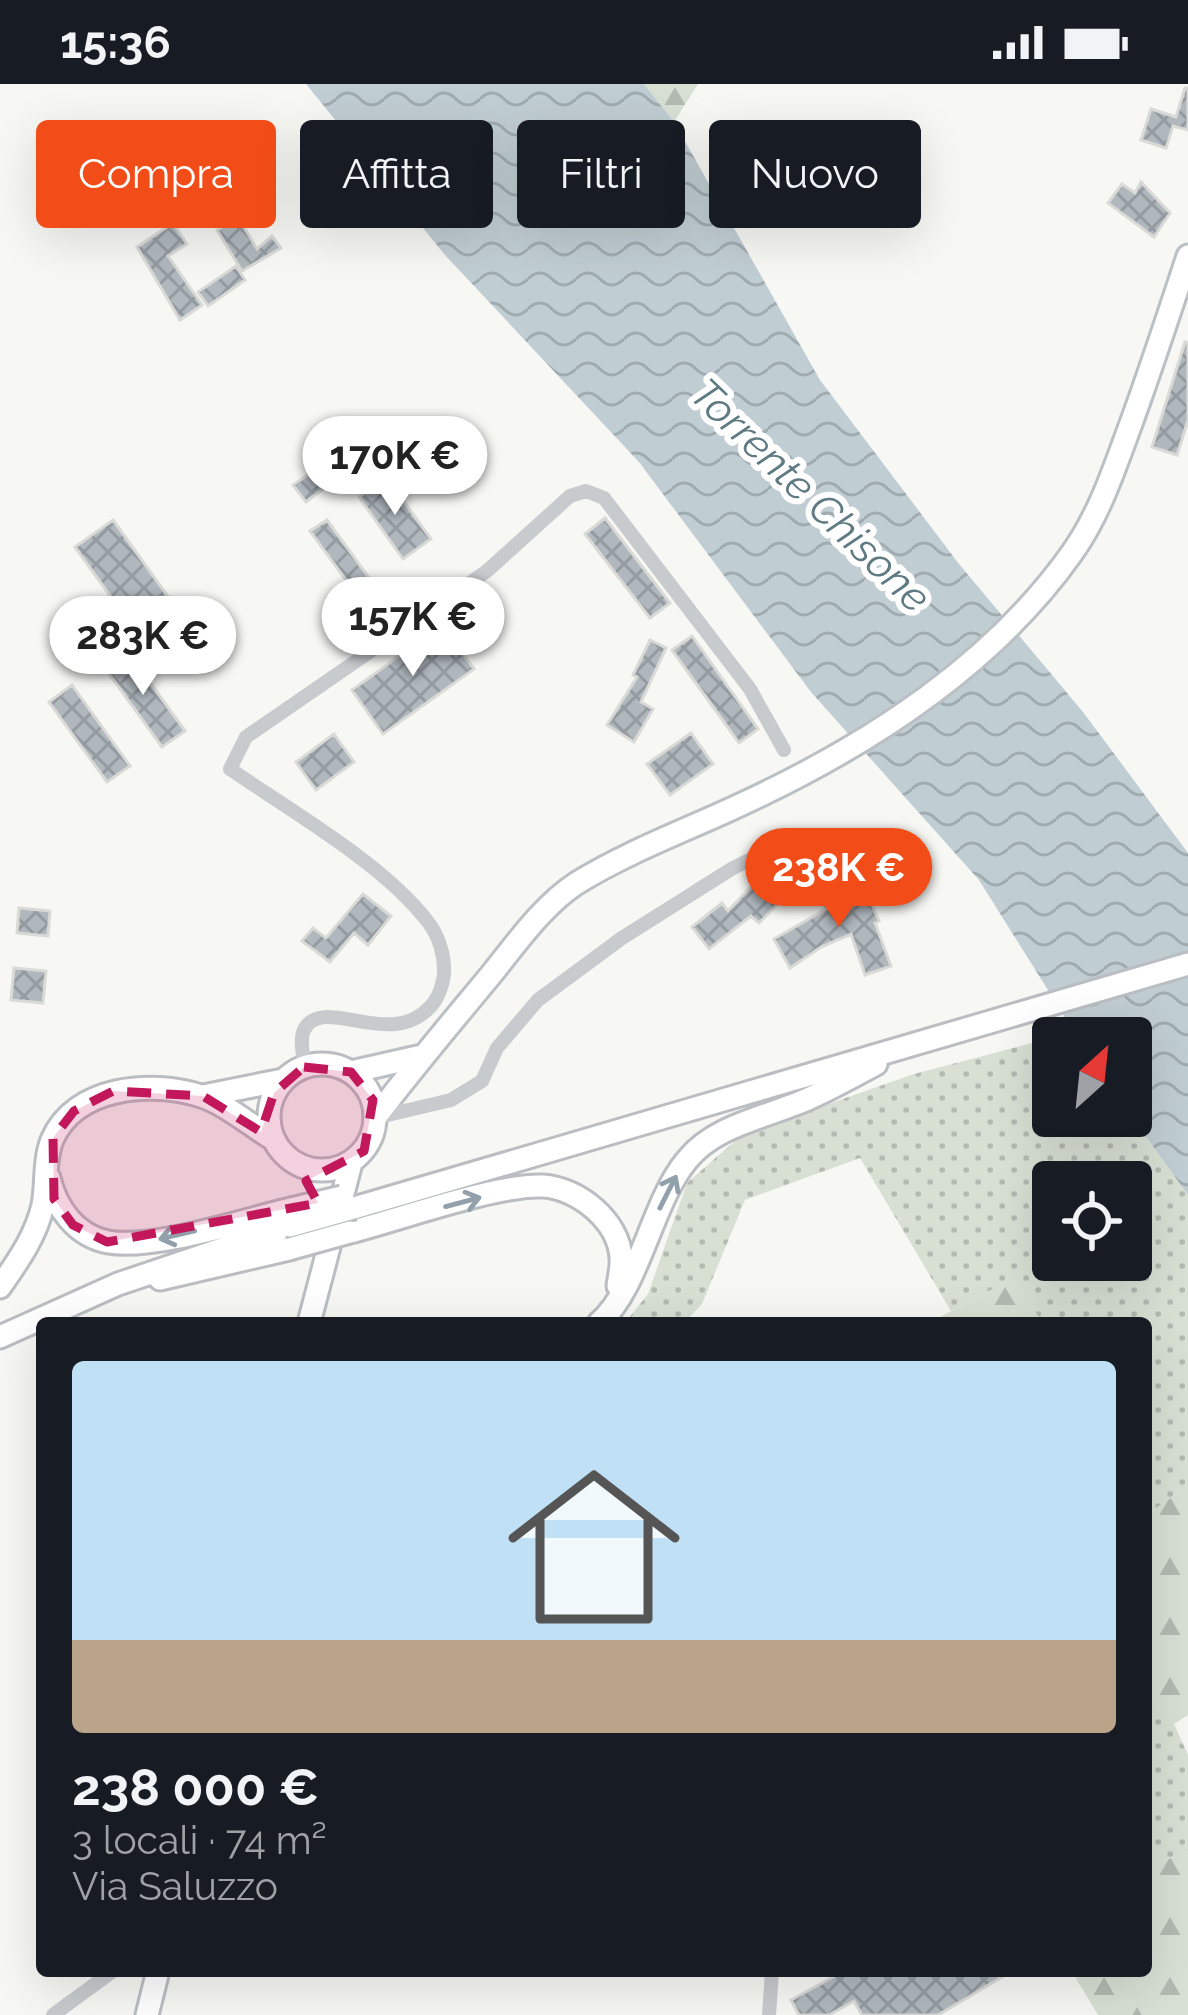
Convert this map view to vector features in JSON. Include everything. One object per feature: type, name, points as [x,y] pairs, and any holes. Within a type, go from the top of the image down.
[{"type":"main road","points":[[311,1317],[340,1229],[351,1163],[373,1135],[376,1118],[539,916],[574,885],[813,770],[898,717],[961,669],[1041,592],[1099,508],[1188,256]]},
{"type":"main road","points":[[45,1317],[118,1284],[290,1228],[354,1201],[426,1187],[1188,964]]},
{"type":"main road","points":[[603,1317],[617,1298],[668,1189],[687,1160],[710,1138],[811,1098],[919,1042]]},
{"type":"main road","points":[[0,1287],[26,1250],[43,1205],[52,1138],[74,1111],[113,1090],[155,1088],[203,1096],[284,1080],[304,1067],[320,1064],[351,1072],[422,1056]]},
{"type":"main road","points":[[351,1072],[364,1084],[376,1118]]},
{"type":"main road","points":[[273,1139],[269,1108],[284,1080]]},
{"type":"main road","points":[[203,1096],[273,1139],[298,1165],[340,1229]]},
{"type":"main road","points":[[298,1165],[316,1171],[351,1163]]},
{"type":"main road","points":[[47,1166],[54,1199],[73,1225],[106,1242],[290,1228],[340,1229],[544,1186],[573,1195],[593,1208],[611,1229],[621,1255],[617,1298]]},
{"type":"main road","points":[[321,1283],[328,1317]]},
{"type":"main road","points":[[0,1337],[36,1321]]},
{"type":"main road","points":[[147,2015],[156,1977]]},
{"type":"street","points":[[304,1067],[302,1035],[307,1025],[321,1017],[401,1026],[417,1021],[436,1001],[444,975],[441,943],[429,922],[394,888],[337,842],[230,769],[246,737],[487,571],[570,496],[586,490],[604,498],[750,689],[784,750]]},
{"type":"street","points":[[376,1118],[451,1100],[482,1081],[497,1048],[538,1000],[622,938],[733,868],[772,849],[837,835]]},
{"type":"street","points":[[53,2015],[104,1977]]},
{"type":"street","points":[[769,2015],[772,1977]]},
{"type":"highlighted area","points":[[304,1067],[351,1072],[373,1100],[364,1151],[306,1181],[318,1203],[107,1242],[73,1225],[54,1199],[53,1138],[74,1111],[113,1091],[203,1096],[261,1132],[274,1093]]},
{"type":"green space","points":[[644,84],[698,84],[672,120]]},
{"type":"green space","points":[[1032,1043],[1032,1137],[1146,1137],[1188,1195],[1188,1486],[1152,1511],[1152,1317],[1038,1317],[1015,1278],[951,1311],[860,1158],[745,1200],[702,1304],[690,1317],[630,1317],[648,1294],[687,1183],[743,1134],[914,1074]]},
{"type":"green space","points":[[1015,1277],[1038,1317],[940,1317]]},
{"type":"green space","points":[[1188,1486],[1188,1715],[1174,1724],[1152,1697],[1152,1511]]},
{"type":"green space","points":[[1152,1697],[1174,1724],[1188,1755],[1188,1855],[1152,1862]]},
{"type":"green space","points":[[1188,1855],[1188,2015],[1098,2015],[1075,1977],[1152,1977],[1152,1862]]},
{"type":"water","name":"Torrente Chisone","points":[[306,84],[644,84],[672,120],[517,120],[517,228],[685,228],[685,141],[709,184],[709,228],[734,228],[820,380],[959,564],[1083,712],[1188,853],[1188,1195],[1146,1137],[1152,1137],[1152,1017],[1065,1017],[979,880],[811,692],[639,462],[423,228],[493,228],[493,120],[335,120]]},
{"type":"building","points":[[1185,88],[1188,130],[1173,126],[1166,148],[1141,140],[1151,109],[1176,117]]},
{"type":"building","points":[[1141,182],[1170,213],[1154,237],[1108,203],[1122,184],[1135,193]]},
{"type":"building","points":[[166,228],[176,228],[187,244],[168,256],[202,305],[180,320],[137,247]]},
{"type":"building","points":[[245,228],[257,249],[272,236],[281,248],[242,271],[217,230]]},
{"type":"building","points":[[236,266],[245,280],[208,306],[198,292]]},
{"type":"building","points":[[1185,342],[1188,420],[1177,455],[1152,447]]},
{"type":"building","points":[[318,468],[330,484],[306,502],[293,485]]},
{"type":"building","points":[[386,477],[431,539],[403,559],[359,497]]},
{"type":"building","points":[[605,518],[670,603],[650,618],[585,534]]},
{"type":"building","points":[[113,520],[182,616],[144,643],[75,547]]},
{"type":"building","points":[[327,520],[375,586],[359,598],[310,531]]},
{"type":"building","points":[[442,625],[474,669],[383,734],[352,690]]},
{"type":"building","points":[[692,636],[758,729],[739,743],[672,650]]},
{"type":"building","points":[[650,640],[666,648],[641,702],[653,709],[634,742],[607,725],[637,677],[633,675]]},
{"type":"building","points":[[125,648],[185,731],[162,747],[102,664]]},
{"type":"building","points":[[72,685],[130,766],[107,782],[49,702]]},
{"type":"building","points":[[691,733],[713,764],[670,795],[647,764]]},
{"type":"building","points":[[334,734],[354,762],[316,790],[296,762]]},
{"type":"building","points":[[759,878],[782,900],[759,923],[751,916],[709,949],[692,927],[722,903],[728,911]]},
{"type":"building","points":[[862,882],[891,966],[865,975],[851,934],[790,968],[774,939],[826,909],[822,899]]},
{"type":"building","points":[[363,894],[391,916],[368,945],[354,933],[330,962],[302,941],[313,928],[326,938]]},
{"type":"building","points":[[19,908],[50,911],[48,936],[17,933]]},
{"type":"building","points":[[14,968],[46,971],[43,1003],[11,1000]]},
{"type":"building","points":[[833,1977],[1002,1977],[938,2015],[862,2015],[854,2001],[829,2015],[799,2015],[791,2000]]}]
